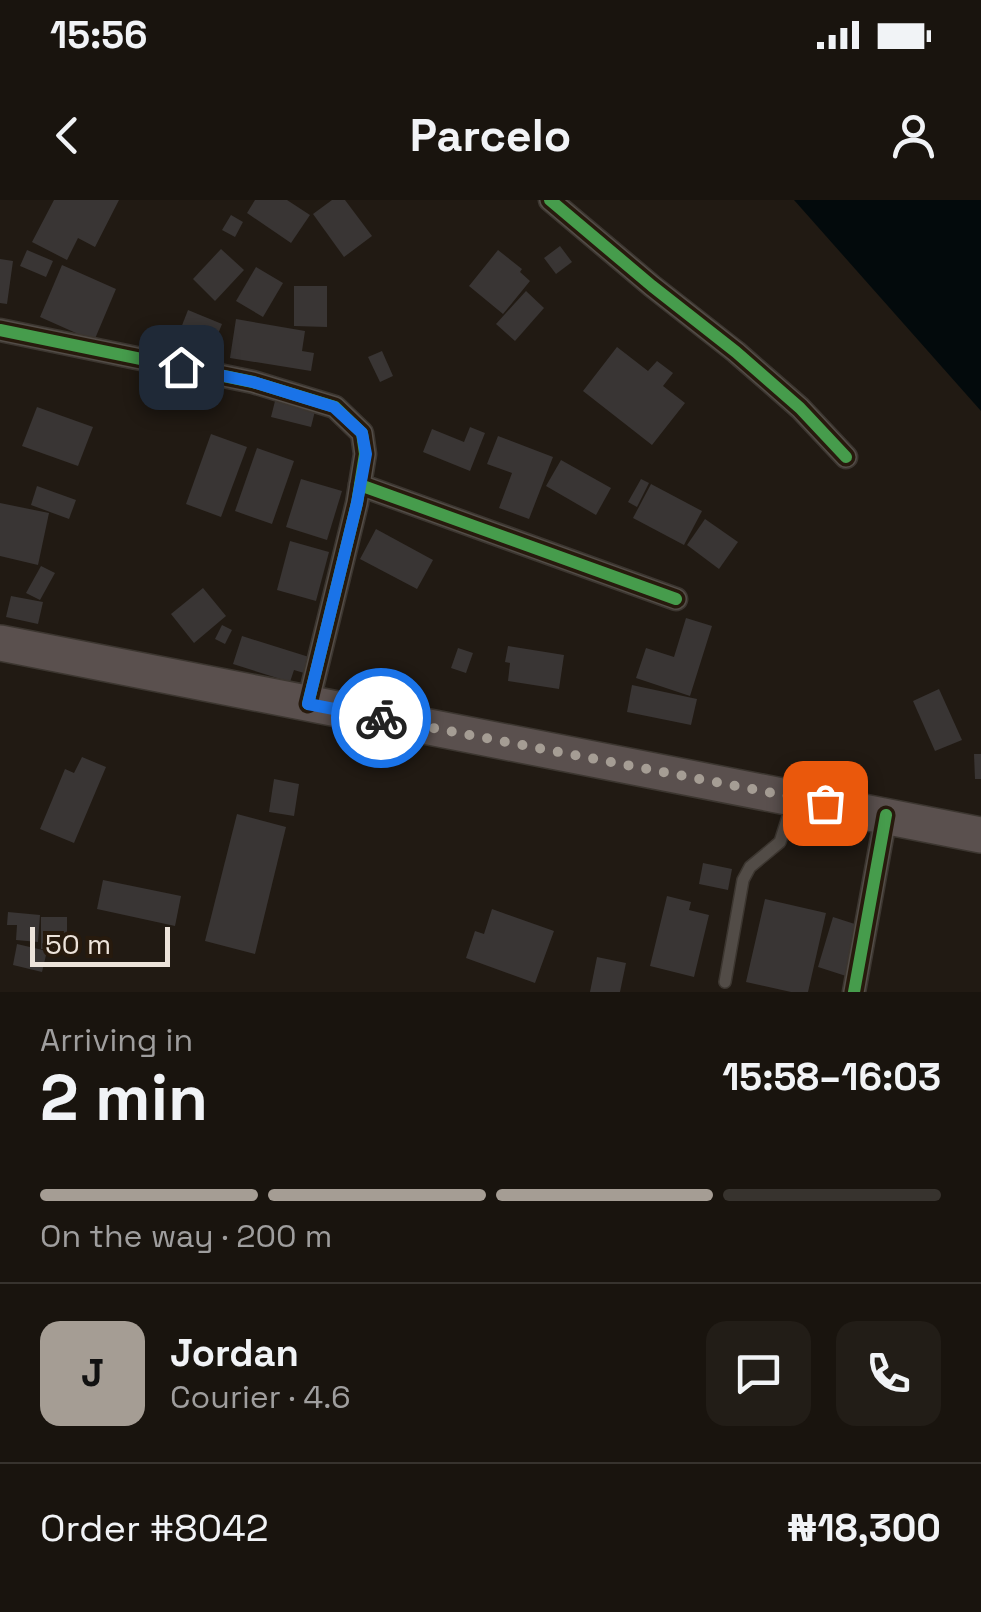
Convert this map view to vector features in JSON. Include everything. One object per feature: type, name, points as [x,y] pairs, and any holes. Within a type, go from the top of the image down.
[{"type":"main road","points":[[0,643],[981,835]]},
{"type":"street","points":[[550,200],[736,352],[800,408],[846,458]]},
{"type":"street","points":[[0,330],[253,382],[334,407],[362,433],[366,454],[360,485],[308,704]]},
{"type":"street","points":[[360,485],[676,599]]},
{"type":"street","points":[[854,992],[886,815]]},
{"type":"lane","points":[[725,982],[742,880],[750,867],[780,842],[794,797]]},
{"type":"shaded area","points":[[794,200],[981,200],[981,411]]},
{"type":"building","points":[[54,200],[119,200],[95,247],[78,238],[67,260],[32,242]]},
{"type":"building","points":[[255,200],[287,200],[310,215],[291,243],[247,213]]},
{"type":"building","points":[[332,200],[345,200],[372,236],[344,257],[313,214]]},
{"type":"building","points":[[231,215],[243,222],[235,237],[222,230]]},
{"type":"building","points":[[560,246],[572,262],[556,274],[544,258]]},
{"type":"building","points":[[221,249],[244,270],[215,301],[193,279]]},
{"type":"building","points":[[27,250],[53,261],[46,277],[20,266]]},
{"type":"building","points":[[498,250],[522,269],[520,272],[530,281],[503,314],[469,286]]},
{"type":"building","points":[[0,259],[13,261],[7,304],[0,303]]},
{"type":"building","points":[[62,265],[116,289],[94,341],[40,317]]},
{"type":"building","points":[[256,267],[283,283],[263,317],[236,301]]},
{"type":"building","points":[[294,286],[327,286],[327,327],[294,326]]},
{"type":"building","points":[[526,291],[544,308],[515,341],[496,324]]},
{"type":"building","points":[[188,310],[222,324],[206,364],[172,351]]},
{"type":"building","points":[[236,319],[305,331],[302,351],[314,353],[311,371],[230,358]]},
{"type":"building","points":[[617,347],[648,371],[657,361],[673,373],[663,386],[685,403],[652,445],[583,391]]},
{"type":"building","points":[[382,351],[393,376],[380,382],[368,357]]},
{"type":"building","points":[[275,401],[315,411],[311,427],[271,417]]},
{"type":"building","points":[[37,407],[93,427],[78,466],[22,446]]},
{"type":"building","points":[[470,427],[485,433],[470,471],[423,452],[432,429],[464,442]]},
{"type":"building","points":[[211,434],[247,447],[221,517],[186,504]]},
{"type":"building","points":[[498,436],[553,457],[529,519],[499,508],[512,473],[487,464]]},
{"type":"building","points":[[257,448],[294,461],[272,524],[235,511]]},
{"type":"building","points":[[561,460],[611,488],[596,515],[546,486]]},
{"type":"building","points":[[301,479],[342,491],[327,540],[286,527]]},
{"type":"building","points":[[641,479],[649,483],[637,507],[628,502]]},
{"type":"building","points":[[651,484],[702,511],[684,545],[633,518]]},
{"type":"building","points":[[37,486],[76,500],[69,519],[31,505]]},
{"type":"building","points":[[0,503],[49,513],[38,565],[0,556]]},
{"type":"building","points":[[705,519],[738,542],[719,569],[687,545]]},
{"type":"building","points":[[376,529],[433,560],[417,589],[360,559]]},
{"type":"building","points":[[290,541],[329,552],[316,601],[277,590]]},
{"type":"building","points":[[41,566],[55,573],[40,600],[26,593]]},
{"type":"building","points":[[203,588],[226,616],[194,643],[171,614]]},
{"type":"building","points":[[11,596],[43,602],[38,624],[6,617]]},
{"type":"building","points":[[686,618],[712,626],[690,696],[636,678],[646,648],[674,657]]},
{"type":"building","points":[[222,625],[232,630],[225,644],[215,639]]},
{"type":"building","points":[[242,636],[309,657],[304,673],[294,670],[290,682],[233,664]]},
{"type":"building","points":[[508,646],[564,655],[559,689],[508,681]]},
{"type":"building","points":[[458,648],[473,653],[466,673],[451,668]]},
{"type":"building","points":[[632,685],[697,699],[691,725],[627,712]]},
{"type":"building","points":[[939,689],[962,740],[935,751],[913,701]]},
{"type":"building","points":[[974,754],[981,754],[981,779],[975,779]]},
{"type":"building","points":[[82,757],[106,767],[74,843],[40,829],[65,769],[74,773]]},
{"type":"building","points":[[274,779],[299,784],[294,816],[269,812]]},
{"type":"building","points":[[237,814],[286,827],[255,954],[205,941]]},
{"type":"building","points":[[703,863],[732,869],[728,890],[699,884]]},
{"type":"building","points":[[103,880],[181,896],[175,926],[97,909]]},
{"type":"building","points":[[667,896],[691,902],[689,910],[709,915],[694,977],[650,966]]},
{"type":"building","points":[[765,899],[826,913],[808,992],[746,982]]},
{"type":"building","points":[[492,909],[554,931],[535,983],[466,958],[475,931],[484,934]]},
{"type":"building","points":[[8,912],[40,915],[38,942],[16,940],[17,925],[7,925]]},
{"type":"building","points":[[41,917],[67,917],[67,950],[41,949]]},
{"type":"building","points":[[833,917],[861,926],[846,976],[818,967]]},
{"type":"building","points":[[17,944],[47,951],[42,972],[13,965]]},
{"type":"building","points":[[597,957],[626,963],[620,992],[590,992]]},
{"type":"cycle path","points":[[550,200],[736,352],[800,408],[846,457]]},
{"type":"cycle path","points":[[0,330],[253,382],[335,407],[362,433],[365,454],[357,503],[308,704]]},
{"type":"cycle path","points":[[360,485],[676,599]]},
{"type":"cycle path","points":[[854,992],[886,815]]},
{"type":"way so far","points":[[381,718],[825,803]]},
{"type":"route","points":[[181,367],[253,382],[334,407],[362,433],[366,454],[357,503],[308,704],[381,718]]}]
